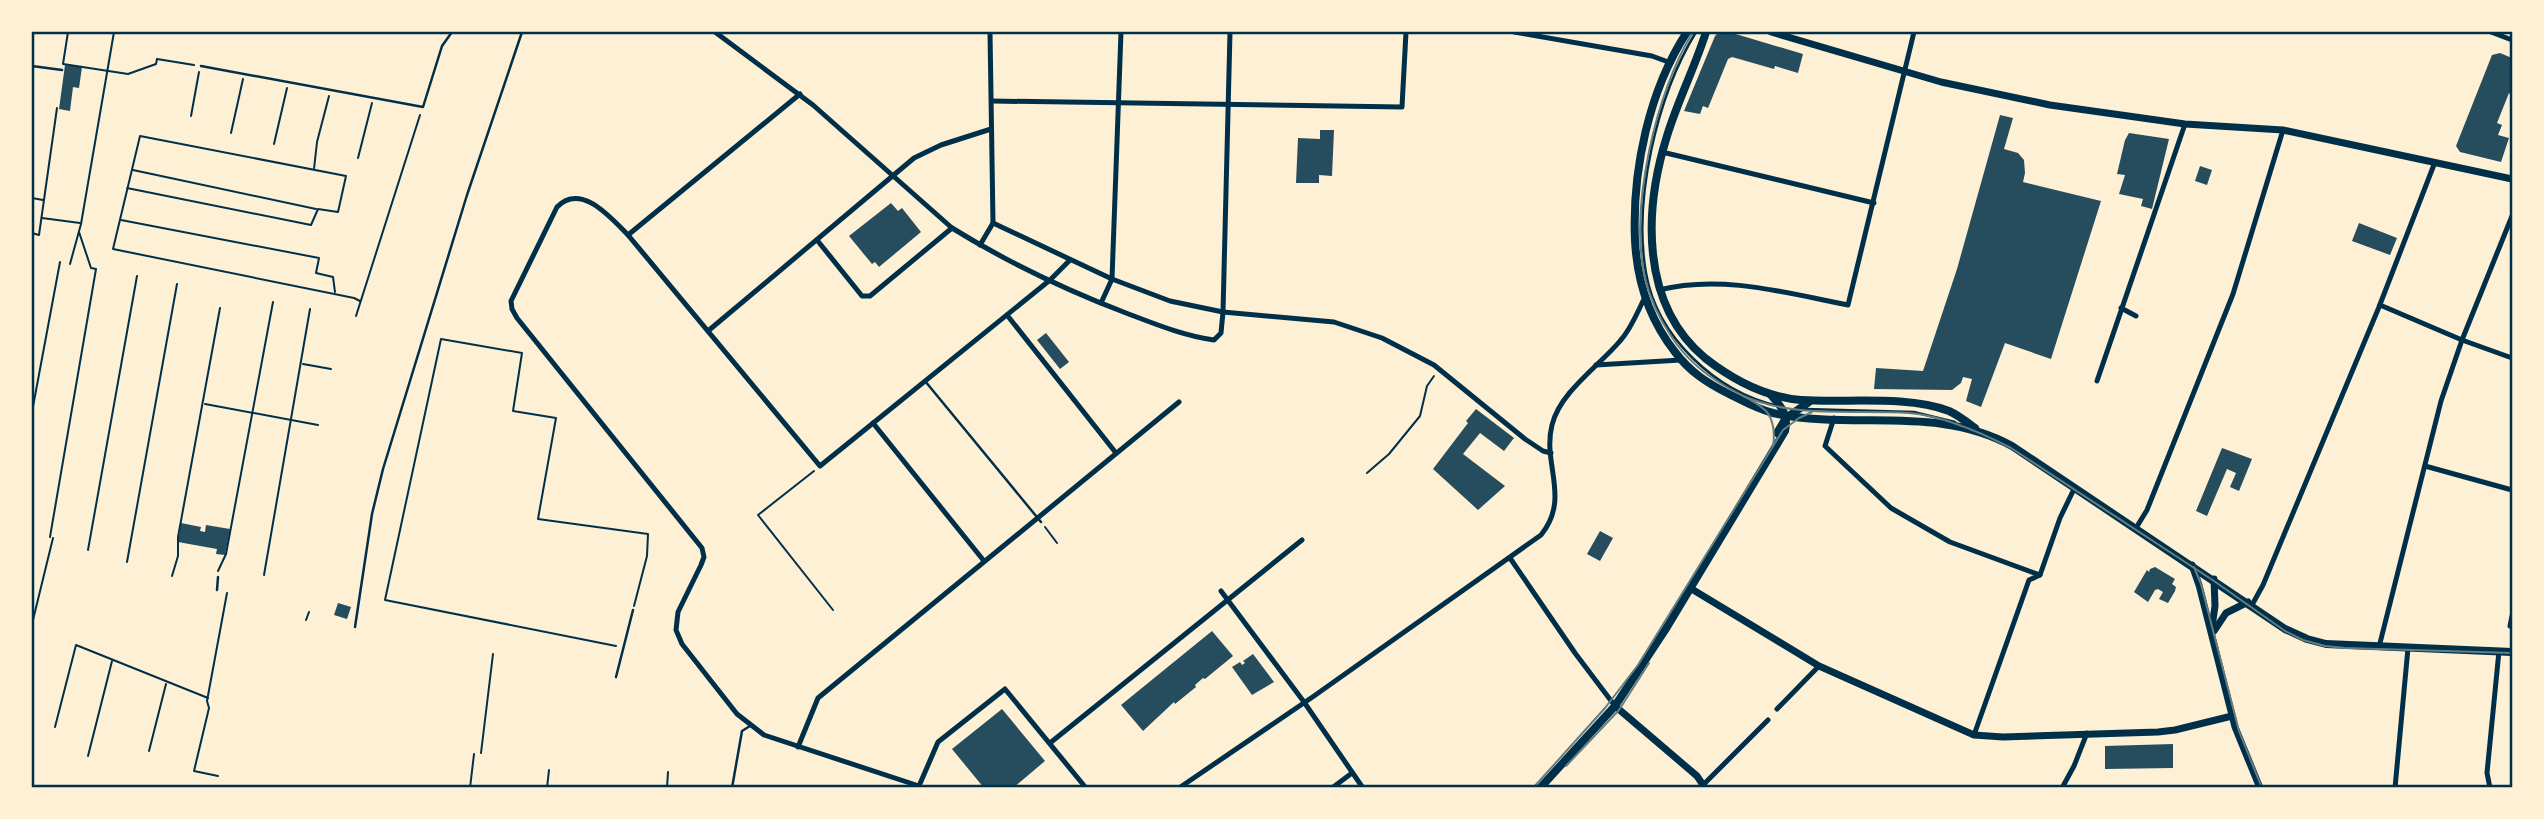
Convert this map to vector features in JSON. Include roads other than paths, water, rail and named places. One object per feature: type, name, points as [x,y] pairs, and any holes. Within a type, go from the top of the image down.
[{"type":"main road","points":[[1687,32],[1671,63],[1652,113],[1638,177],[1635,241],[1638,276],[1644,299],[1667,342],[1681,360],[1703,380],[1749,405],[1769,411],[1832,421],[1935,422],[1978,430]]},
{"type":"main road","points":[[1706,32],[1662,152],[1652,221],[1653,258],[1659,290],[1681,331],[1701,355],[1728,375],[1771,395],[1812,400],[1922,404],[1955,414],[1978,430],[2012,446],[2285,629],[2307,639],[2326,644],[2512,652]]},
{"type":"main road","points":[[1540,788],[1615,706],[1785,432],[1786,414],[1771,395]]},
{"type":"main road","points":[[1777,432],[1786,414],[1812,400]]},
{"type":"main road","points":[[1769,411],[1775,424],[1778,442]]},
{"type":"street","points":[[715,32],[800,94],[952,228],[980,245],[1101,303],[1154,324],[1214,340],[1219,338],[1221,333],[1223,312],[1230,32]]},
{"type":"street","points":[[980,245],[993,223],[990,32]]},
{"type":"street","points":[[1101,303],[1112,279],[1121,32]]},
{"type":"street","points":[[992,101],[1402,107],[1406,32]]},
{"type":"street","points":[[1514,32],[1652,56],[1671,63]]},
{"type":"street","points":[[1771,32],[1905,72],[2050,105],[2185,124],[2283,131],[2512,179]]},
{"type":"street","points":[[1659,290],[1679,285],[1752,286],[1848,305],[1850,303],[1914,32]]},
{"type":"street","points":[[2491,32],[2512,40]]},
{"type":"street","points":[[628,235],[800,94]]},
{"type":"street","points":[[2097,381],[2185,124]]},
{"type":"street","points":[[708,331],[915,158],[933,148],[991,128]]},
{"type":"street","points":[[2136,528],[2147,510],[2233,294],[2283,131]]},
{"type":"street","points":[[1662,152],[1874,203]]},
{"type":"street","points":[[2212,633],[2226,613],[2250,604],[2263,585],[2380,305],[2436,162]]},
{"type":"street","points":[[1070,260],[1050,280],[820,466],[628,235],[607,213],[583,199],[571,198],[554,211],[511,301],[512,309],[702,548],[704,557],[678,612],[675,625],[677,634],[737,714],[750,726],[764,735],[919,786],[938,742],[1005,688],[1086,788]]},
{"type":"street","points":[[2379,647],[2441,401],[2462,340],[2512,216]]},
{"type":"street","points":[[993,223],[1112,279],[1170,301],[1223,312],[1334,322],[1382,338],[1440,370],[1525,439],[1551,453]]},
{"type":"street","points":[[817,240],[862,296],[870,296],[952,228]]},
{"type":"street","points":[[1179,788],[1544,532],[1556,499],[1551,453],[1552,425],[1558,409],[1625,336],[1644,299]]},
{"type":"street","points":[[2380,305],[2512,358]]},
{"type":"street","points":[[2121,308],[2136,316]]},
{"type":"street","points":[[1007,315],[1116,453]]},
{"type":"street","points":[[1596,365],[1681,360]]},
{"type":"street","points":[[798,747],[818,698],[984,561],[1039,520],[1179,402]]},
{"type":"street","points":[[1832,421],[1825,446],[1891,508],[1950,542],[2039,575]]},
{"type":"street","points":[[873,424],[984,561]]},
{"type":"street","points":[[2425,466],[2512,490]]},
{"type":"street","points":[[1974,735],[2029,580],[2039,575],[2060,518],[2075,487]]},
{"type":"street","points":[[1050,743],[1303,540]]},
{"type":"street","points":[[1510,558],[1615,706],[1697,776],[1704,786],[1768,720]]},
{"type":"street","points":[[2192,565],[2232,716],[2260,788]]},
{"type":"street","points":[[2212,633],[2214,579]]},
{"type":"street","points":[[2203,599],[2214,579]]},
{"type":"street","points":[[1690,588],[1819,666],[1974,735],[2003,737],[2175,730],[2232,716]]},
{"type":"street","points":[[1221,591],[1304,702],[1363,788]]},
{"type":"street","points":[[2510,626],[2512,616]]},
{"type":"street","points":[[2395,788],[2408,648]]},
{"type":"street","points":[[2490,788],[2487,773],[2500,651]]},
{"type":"street","points":[[1777,709],[1819,666]]},
{"type":"street","points":[[2062,788],[2087,733]]},
{"type":"street","points":[[1332,788],[1352,773]]},
{"type":"lane","points":[[201,66],[423,107],[442,46],[452,32]]},
{"type":"lane","points":[[355,627],[372,514],[383,470],[467,195],[522,32]]},
{"type":"lane","points":[[1696,32],[1666,99],[1652,149],[1644,209],[1646,275],[1666,324],[1695,361],[1723,383],[1786,414]]},
{"type":"lane","points":[[32,66],[61,70]]},
{"type":"lane","points":[[925,381],[1039,520]]},
{"type":"lane","points":[[1798,409],[1914,412],[1978,430]]},
{"type":"lane","points":[[217,590],[218,577]]},
{"type":"lane","points":[[616,677],[633,610]]},
{"type":"lane","points":[[732,788],[742,731],[750,726]]},
{"type":"tram line","points":[[1693,32],[1668,85],[1649,151],[1641,218],[1641,250],[1645,278],[1659,315],[1682,351],[1710,376],[1766,411],[1773,428],[1773,446]]},
{"type":"tram line","points":[[1743,396],[1784,408],[1825,412],[1909,413],[1948,421],[1974,431],[2011,448],[2214,581],[2285,631],[2303,640],[2345,648],[2512,653]]},
{"type":"tram line","points":[[1533,788],[1605,708],[1638,665],[1783,430],[1812,412]]},
{"type":"tram line","points":[[2194,567],[2201,584],[2239,731],[2262,788]]},
{"type":"tram line","points":[[1566,766],[1619,710],[1649,663]]}]
